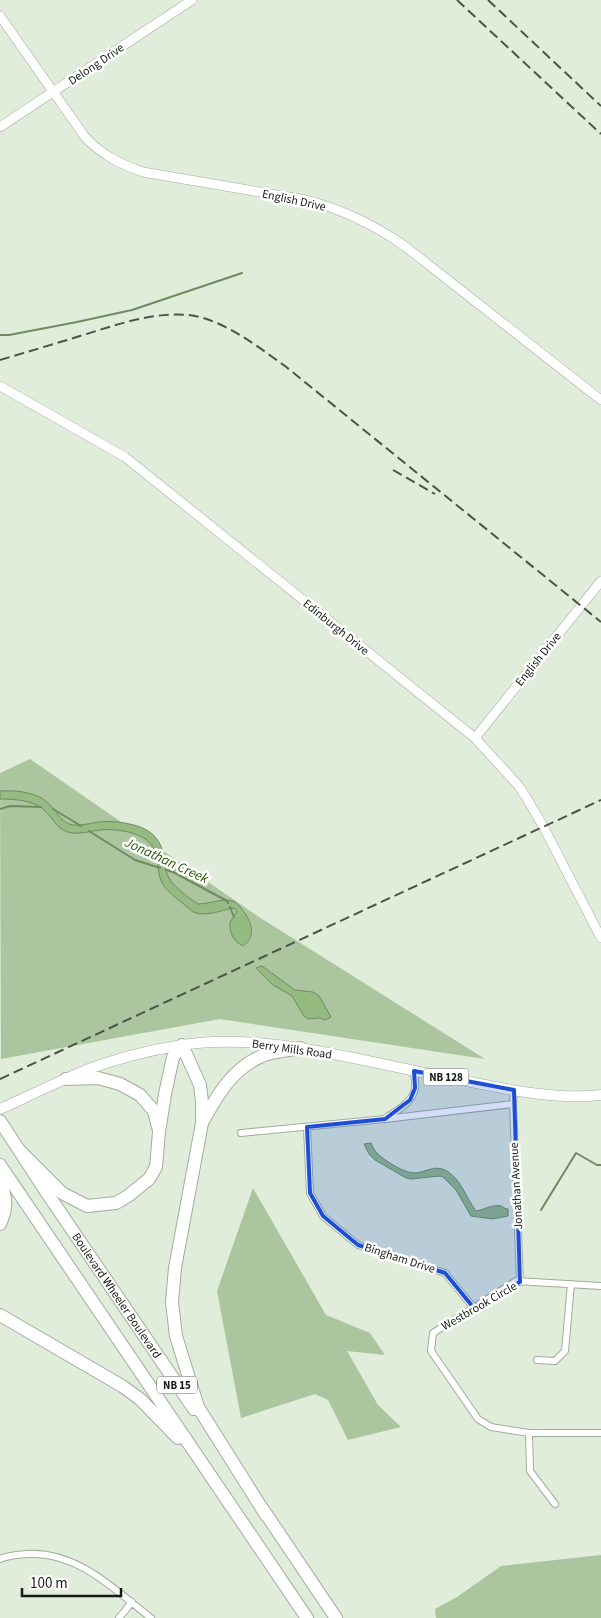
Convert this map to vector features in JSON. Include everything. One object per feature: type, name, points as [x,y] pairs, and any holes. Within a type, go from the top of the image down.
[{"type":"highway","points":[[20,1151],[62,1193],[87,1206],[116,1203],[128,1196],[150,1179],[156,1167],[165,1094],[173,1057],[182,1045],[200,1085],[202,1123],[175,1268],[172,1302],[176,1336],[198,1406],[266,1515]]},
{"type":"highway","points":[[202,1123],[226,1082],[245,1066],[263,1055],[300,1048]]},
{"type":"highway","points":[[66,1079],[98,1078],[120,1084],[140,1095],[154,1111],[159,1132]]},
{"type":"highway","name":"Boulevard Wheeler Boulevard","points":[[0,1122],[46,1193],[336,1618]]},
{"type":"highway","name":"Boulevard Wheeler Boulevard","points":[[0,1165],[307,1618]]},
{"type":"highway","points":[[0,1180],[4,1192],[6,1210],[0,1224]]},
{"type":"highway","points":[[0,1315],[134,1394],[201,1462]]},
{"type":"main road","name":"Berry Mills Road","points":[[0,1109],[88,1070],[123,1059],[182,1045],[224,1042],[300,1048],[514,1090],[572,1096],[597,1096]]},
{"type":"street","name":"Delong Drive","points":[[0,127],[192,0]]},
{"type":"street","name":"English Drive","points":[[0,16],[85,137],[95,148],[108,157],[124,166],[143,172],[306,200],[353,216],[406,247],[601,400]]},
{"type":"street","name":"Edinburgh Drive","points":[[0,386],[125,457],[475,738],[526,796],[601,938]]},
{"type":"street","name":"English Drive","points":[[475,738],[601,581]]},
{"type":"street","points":[[385,1119],[410,1100],[415,1088],[414,1071]]},
{"type":"street","name":"Jonathan Avenue","points":[[514,1090],[520,1282]]},
{"type":"street","points":[[241,1133],[513,1104]]},
{"type":"street","name":"Bingham Drive","points":[[307,1127],[310,1193],[323,1216],[358,1244],[445,1273],[473,1307]]},
{"type":"street","name":"Westbrook Circle","points":[[601,1286],[516,1281],[433,1333],[431,1351],[478,1419],[491,1426],[529,1433],[601,1433]]},
{"type":"street","points":[[537,1360],[555,1361],[565,1351],[571,1284]]},
{"type":"street","points":[[529,1433],[530,1471],[555,1504]]},
{"type":"street","points":[[0,1559],[8,1555],[37,1553],[62,1557],[90,1571],[151,1618]]},
{"type":"street","points":[[119,1618],[132,1602]]},
{"type":"highlighted area","points":[[414,1071],[514,1090],[520,1282],[473,1307],[445,1273],[358,1245],[323,1216],[310,1193],[307,1127],[385,1119],[410,1100],[415,1088]]},
{"type":"shaded area","points":[[30,759],[259,917],[485,1059],[220,1019],[1,1059],[0,773]]},
{"type":"shaded area","points":[[0,791],[20,792],[40,797],[69,824],[80,825],[112,822],[127,823],[141,827],[151,833],[160,844],[166,872],[174,885],[198,904],[224,900],[236,903],[244,912],[251,925],[250,938],[243,946],[232,936],[230,922],[237,912],[235,909],[232,908],[208,914],[193,912],[168,891],[160,878],[157,857],[153,847],[146,839],[126,832],[112,830],[80,833],[68,832],[60,828],[40,807],[23,801],[0,799]]},
{"type":"shaded area","points":[[262,966],[295,990],[313,992],[319,996],[331,1017],[325,1020],[319,1018],[308,1019],[304,1016],[292,996],[273,985],[256,968]]},
{"type":"shaded area","points":[[371,1143],[375,1151],[389,1163],[411,1173],[437,1168],[445,1170],[459,1183],[476,1211],[501,1206],[508,1209],[508,1216],[493,1219],[471,1216],[456,1190],[443,1177],[406,1178],[375,1160],[369,1154],[364,1144]]},
{"type":"shaded area","points":[[253,1188],[326,1315],[370,1333],[385,1355],[347,1351],[378,1405],[401,1427],[348,1440],[328,1400],[315,1394],[241,1418],[217,1291]]},
{"type":"shaded area","points":[[601,1555],[601,1618],[436,1618],[435,1609],[457,1597],[501,1566]]},
{"type":"waterway","points":[[0,335],[9,335],[132,310],[242,273]]},
{"type":"waterway","name":"Jonathan Creek","points":[[0,809],[10,806],[41,807]]},
{"type":"waterway","name":"Jonathan Creek","points":[[53,809],[81,826]]},
{"type":"waterway","name":"Jonathan Creek","points":[[89,831],[135,860],[160,868]]},
{"type":"waterway","name":"Jonathan Creek","points":[[167,870],[228,903]]},
{"type":"waterway","name":"Jonathan Creek","points":[[230,907],[234,917]]},
{"type":"waterway","name":"Jonathan Creek","points":[[541,1210],[576,1153],[597,1165],[601,1165]]},
{"type":"railway","points":[[457,0],[601,134]]},
{"type":"railway","points":[[488,0],[601,106]]},
{"type":"railway","points":[[0,360],[124,323],[155,316],[185,315],[212,321],[244,338],[285,366],[601,622]]},
{"type":"railway","points":[[393,470],[435,494]]},
{"type":"railway","points":[[0,1079],[601,800]]}]
